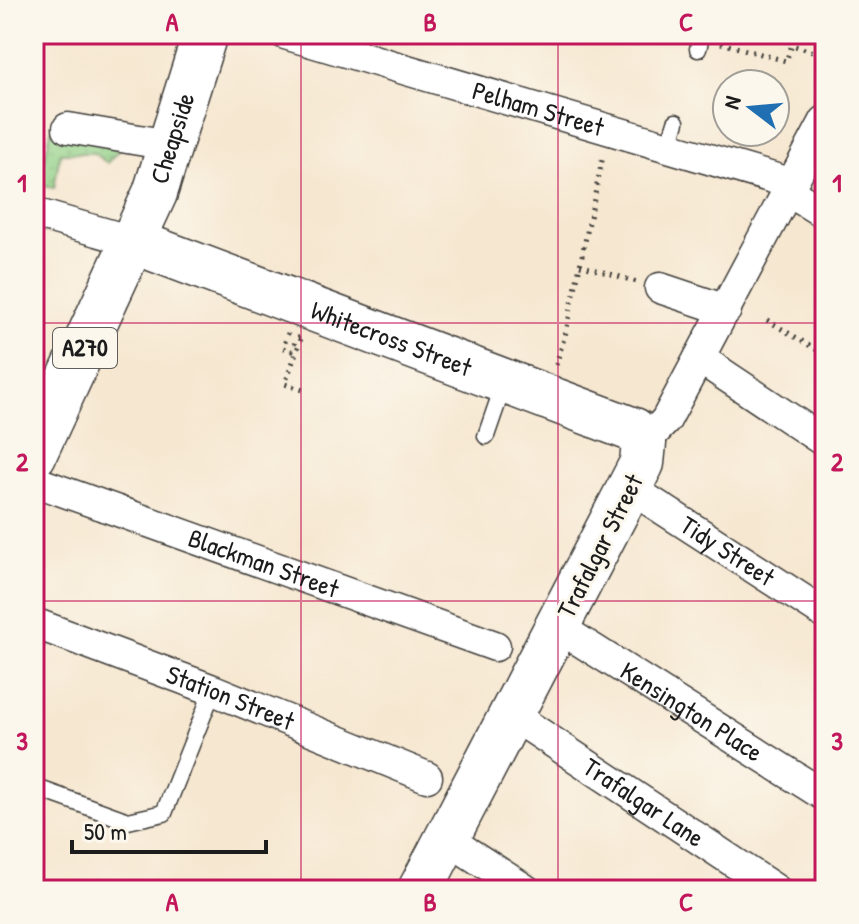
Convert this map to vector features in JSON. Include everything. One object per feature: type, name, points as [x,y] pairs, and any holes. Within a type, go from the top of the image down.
[{"type":"street","name":"Cheapside","points":[[135,242],[205,34]]},
{"type":"street","name":"Pelham Street","points":[[285,34],[609,131],[672,135],[789,184]]},
{"type":"street","name":"Trafalgar Street","points":[[420,890],[630,488],[644,459],[644,443],[666,420],[825,121]]},
{"type":"street","points":[[68,128],[169,145]]},
{"type":"street","points":[[789,184],[796,196],[825,214]]},
{"type":"street","points":[[34,213],[135,242]]},
{"type":"street","name":"Whitecross Street","points":[[135,242],[634,430],[644,443]]},
{"type":"street","name":"A270","points":[[34,455],[135,242]]},
{"type":"street","points":[[660,288],[726,310]]},
{"type":"street","points":[[699,358],[825,442]]},
{"type":"street","name":"Blackman Street","points":[[34,481],[495,646]]},
{"type":"street","name":"Tidy Street","points":[[630,488],[825,614]]},
{"type":"street","name":"Kensington Place","points":[[558,627],[825,796]]},
{"type":"street","name":"Station Street","points":[[37,632],[213,690],[427,777]]},
{"type":"street","name":"Trafalgar Lane","points":[[512,715],[776,890]]},
{"type":"street","points":[[447,839],[526,890]]},
{"type":"lane","points":[[486,436],[506,380]]},
{"type":"lane","points":[[34,787],[128,821],[164,813],[213,690]]},
{"type":"path","points":[[699,43],[786,61],[792,45],[825,55]]},
{"type":"path","points":[[546,396],[566,332],[609,131]]},
{"type":"path","points":[[580,265],[660,288]]},
{"type":"path","points":[[767,320],[822,353]]},
{"type":"path","points":[[289,331],[283,348],[292,351],[296,339],[302,336],[285,384],[303,390]]},
{"type":"green space","points":[[51,130],[123,145],[107,163],[94,153],[60,153],[54,188],[39,185]]}]
